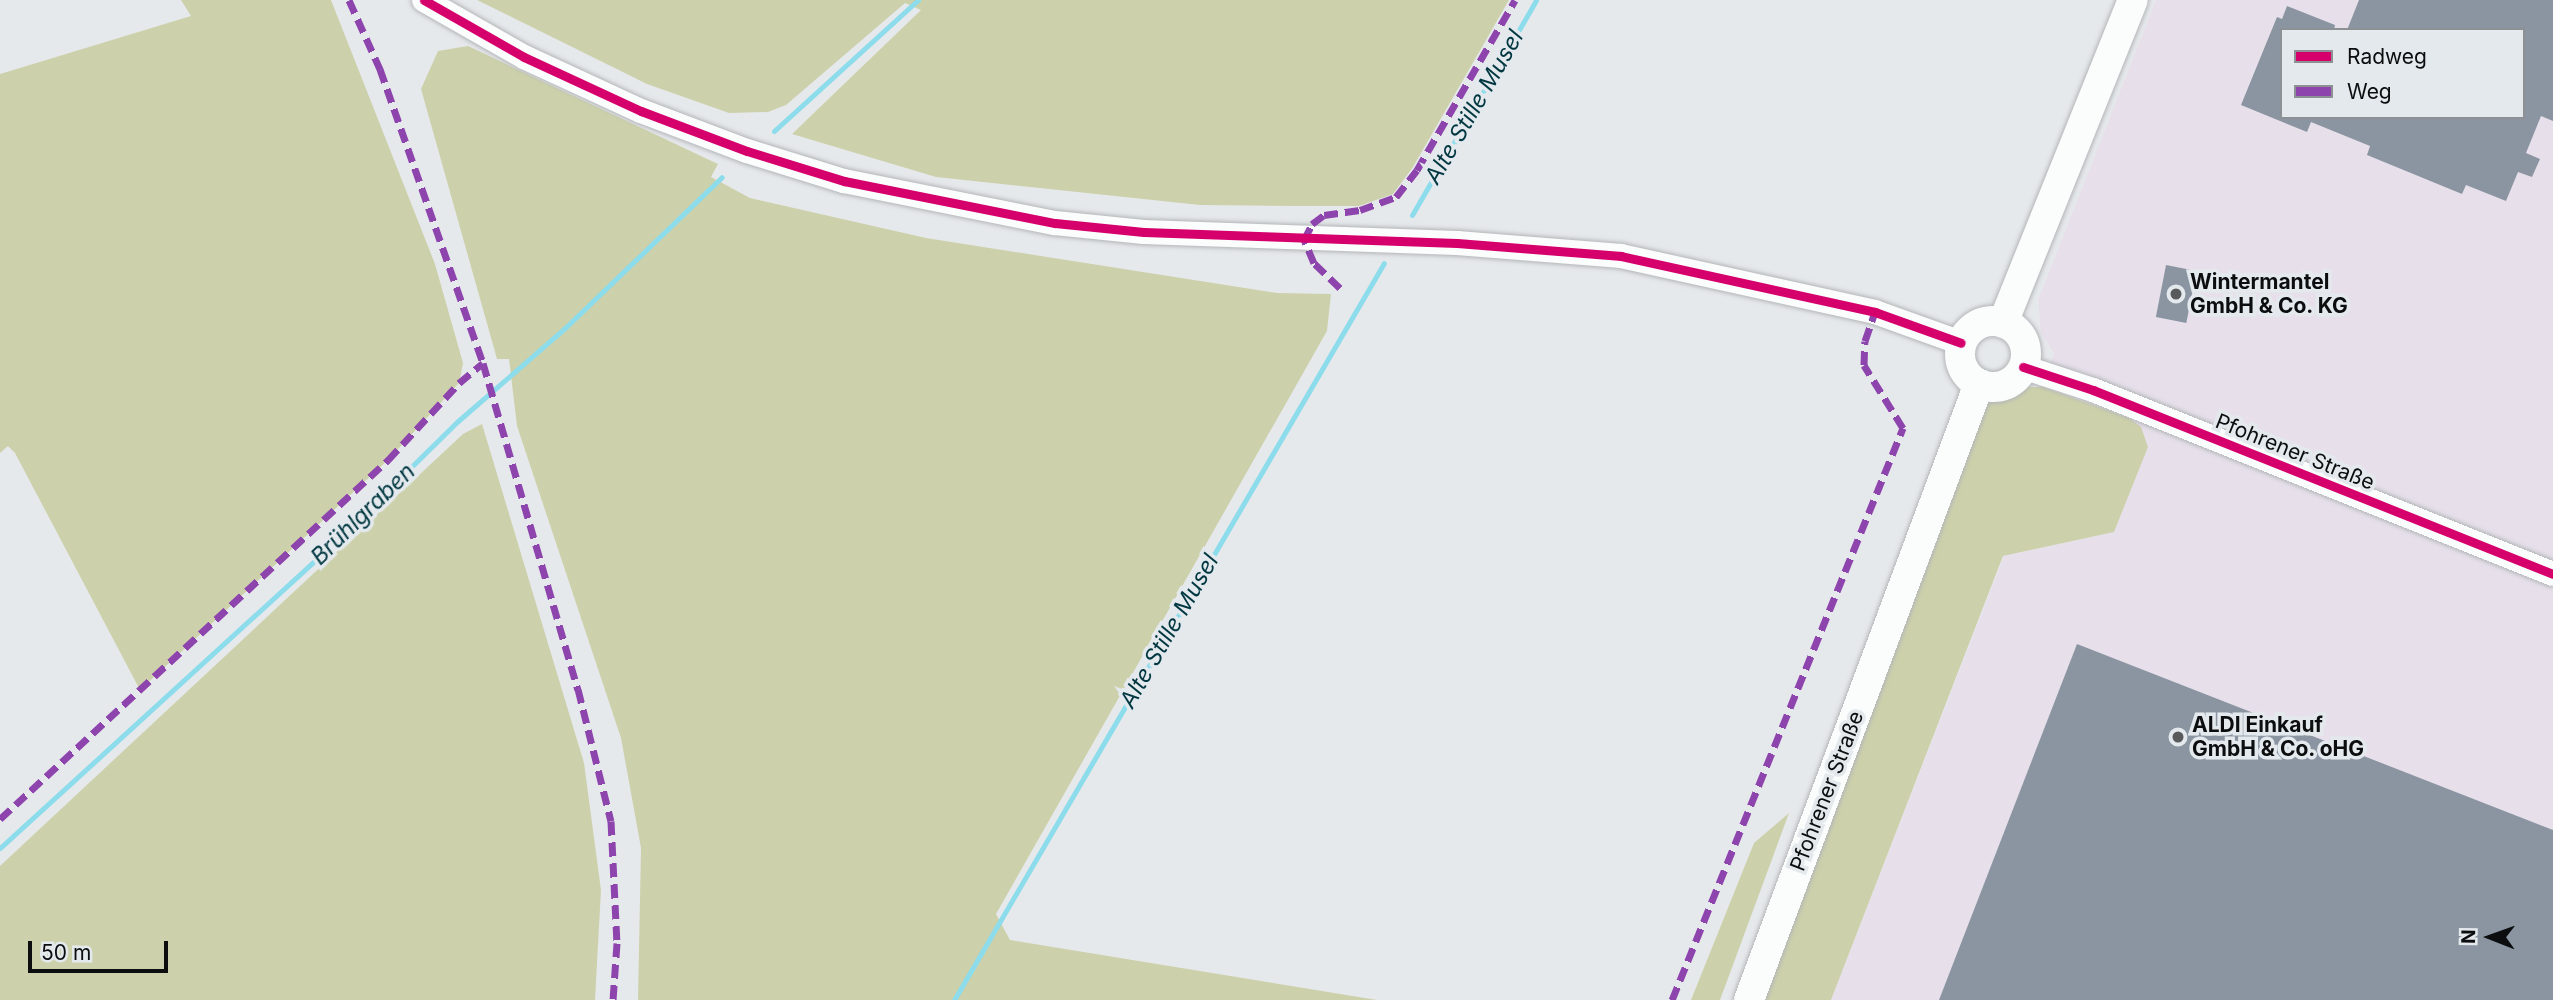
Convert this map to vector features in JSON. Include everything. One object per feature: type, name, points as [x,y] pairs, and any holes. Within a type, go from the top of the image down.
[{"type":"main road","points":[[2003,323],[2133,0]]},
{"type":"main road","points":[[2003,323],[2022,340],[2023,366],[2005,385],[1979,384],[1965,372],[1961,343],[1974,327],[2003,323]]},
{"type":"main road","name":"Pfohrener Straße","points":[[1749,1000],[1979,384]]},
{"type":"street","points":[[424,0],[524,57],[641,111],[747,152],[844,181],[1055,223],[1144,232],[1457,243],[1621,256],[1875,312],[1961,343]]},
{"type":"street","name":"Pfohrener Straße","points":[[2023,366],[2093,390],[2553,574]]},
{"type":"shaded area","points":[[2156,0],[2553,0],[2553,1000],[1831,1000],[2004,556],[2114,532],[2129,418],[2043,387],[2054,353],[2041,333],[2038,300]]},
{"type":"green space","points":[[181,0],[331,0],[435,264],[463,363],[459,383],[388,460],[140,690],[15,453],[8,446],[0,453],[0,74],[191,16]]},
{"type":"green space","points":[[477,0],[1509,0],[1413,167],[1393,194],[1359,206],[1296,206],[1200,205],[936,177],[792,134],[921,10],[905,3],[786,105],[768,112],[729,113],[647,84]]},
{"type":"green space","points":[[468,46],[718,164],[711,177],[750,198],[926,238],[1277,293],[1331,294],[1327,331],[996,914],[1010,940],[1377,1000],[638,1000],[641,848],[621,738],[517,426],[509,359],[497,359],[421,89],[438,51]]},
{"type":"green space","points":[[2025,387],[2043,387],[2129,418],[2141,427],[2148,447],[2114,532],[2003,556],[1831,1000],[1764,1000],[1987,404]]},
{"type":"green space","points":[[482,424],[584,763],[601,890],[595,1000],[0,1000],[0,866],[463,434]]},
{"type":"green space","points":[[1789,813],[1720,1000],[1691,1000],[1754,843]]},
{"type":"building","points":[[2359,0],[2553,0],[2553,121],[2541,116],[2526,153],[2540,159],[2532,177],[2518,172],[2506,201],[2466,185],[2462,194],[2367,155],[2370,146],[2311,122],[2307,132],[2241,105],[2277,17],[2282,19],[2287,6],[2335,25],[2334,28],[2280,28],[2280,119],[2525,119],[2525,28],[2348,28]]},
{"type":"building","name":"Wintermantel GmbH & Co. KG","points":[[2166,265],[2196,271],[2186,323],[2156,317]]},
{"type":"building","name":"ALDI Einkauf GmbH & Co. oHG","points":[[2077,644],[2553,830],[2553,1000],[1939,1000]]},
{"type":"waterway","name":"Brühlgraben","points":[[774,131],[918,0]]},
{"type":"waterway","name":"Alte Stille Musel","points":[[1412,215],[1536,0]]},
{"type":"waterway","name":"Brühlgraben","points":[[0,848],[328,549],[458,421],[566,327],[722,177]]},
{"type":"waterway","name":"Alte Stille Musel","points":[[954,1000],[1384,263]]},
{"type":"marked path","points":[[349,0],[380,69],[483,363],[578,689],[611,821],[617,943],[613,1000]]},
{"type":"marked path","points":[[1340,288],[1314,263],[1304,240],[1312,224],[1324,215],[1360,210],[1396,197],[1417,170],[1515,0]]},
{"type":"marked path","points":[[1672,1000],[1903,428],[1864,365],[1865,341],[1875,312]]},
{"type":"marked path","points":[[0,819],[388,460],[459,383],[483,363]]},
{"type":"cycle path","points":[[424,0],[524,57],[641,111],[747,151],[844,181],[1055,223],[1144,232],[1457,243],[1621,256],[1875,312],[1961,343]]},
{"type":"cycle path","points":[[2023,367],[2093,390],[2553,574]]},
{"type":"place","name":"Wintermantel GmbH & Co. KG","points":[[2176,294]]},
{"type":"place","name":"ALDI Einkauf GmbH & Co. oHG","points":[[2178,737]]}]
